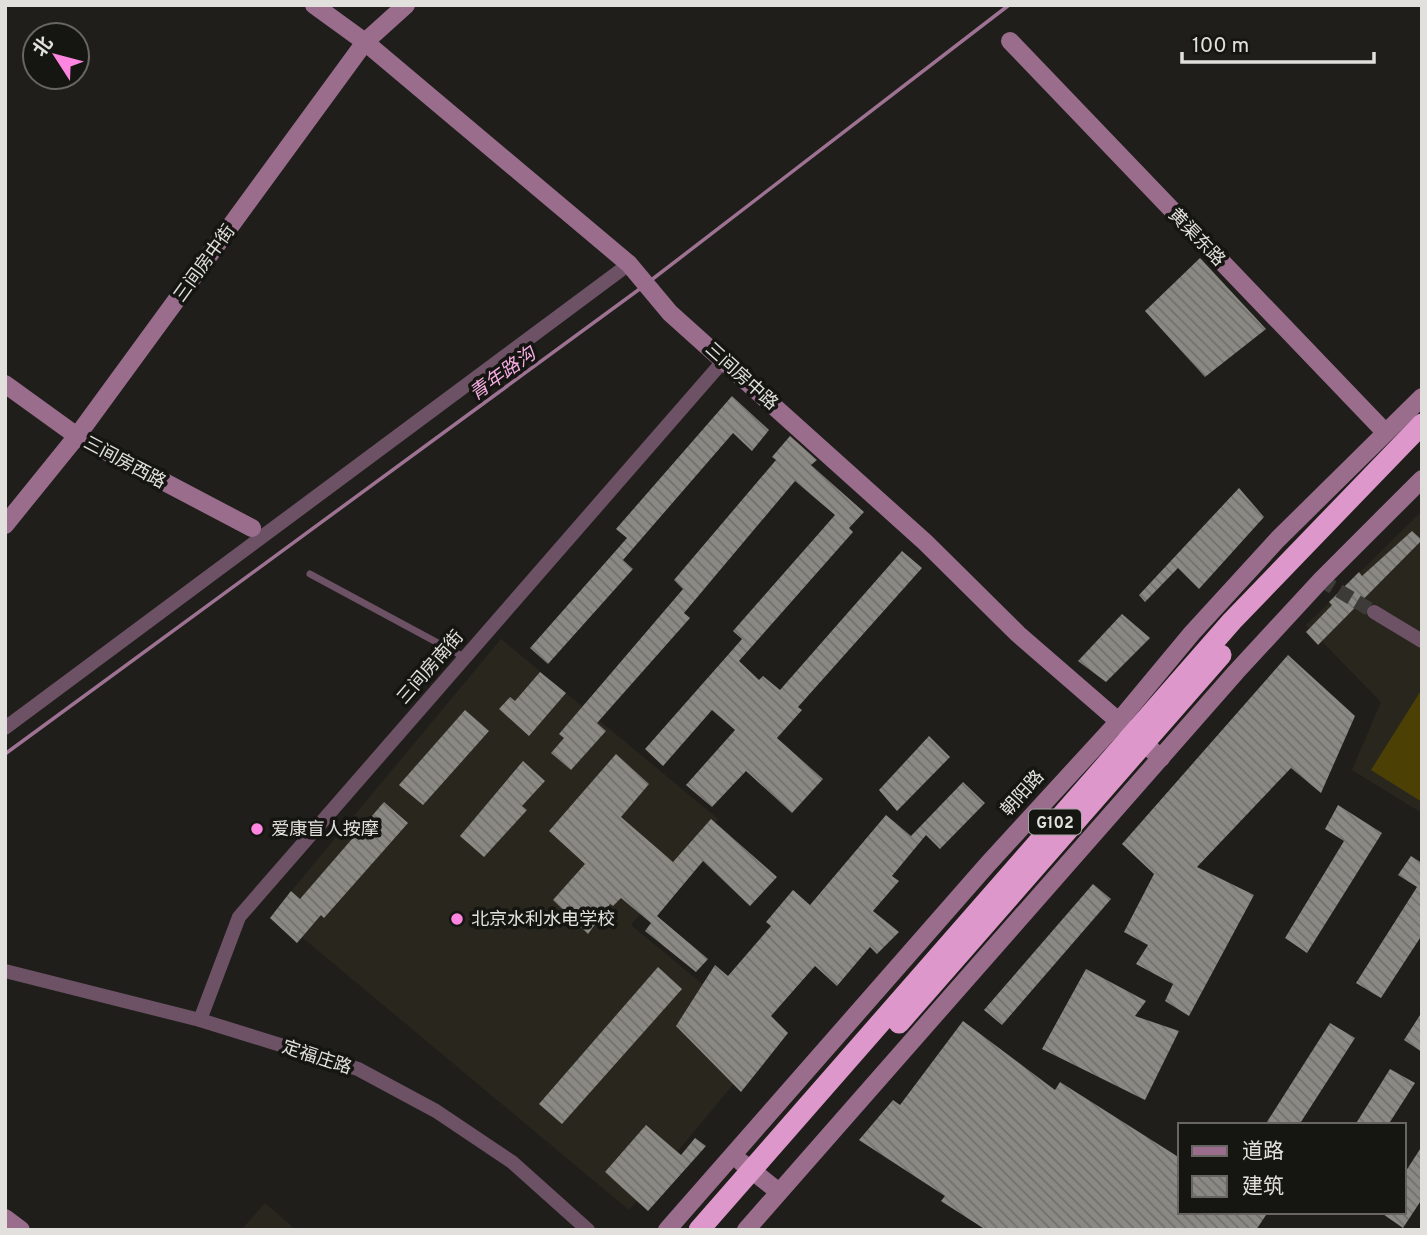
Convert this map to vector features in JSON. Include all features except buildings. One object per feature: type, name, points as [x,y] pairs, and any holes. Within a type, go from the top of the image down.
[{"type":"highway","name":"朝阳路","points":[[717,1230],[764,1180],[1139,740],[1258,592],[1422,424]]},
{"type":"highway","name":"朝阳路","points":[[1139,740],[1422,443]]},
{"type":"highway","name":"朝阳路","points":[[699,1230],[764,1180]]},
{"type":"street","name":"三间房中路","points":[[314,5],[365,42],[632,267],[661,304],[925,542],[1018,634],[1139,740]]},
{"type":"street","name":"三间房中街","points":[[5,525],[77,436],[365,42],[406,5]]},
{"type":"street","name":"黄渠东路","points":[[1010,41],[1385,432]]},
{"type":"street","points":[[5,728],[632,267]]},
{"type":"street","name":"三间房南街","points":[[200,1020],[239,917],[725,359]]},
{"type":"street","name":"三间房西路","points":[[5,384],[77,436],[252,528]]},
{"type":"street","name":"朝阳路","points":[[1139,740],[1192,633],[1278,539],[1422,397]]},
{"type":"street","name":"朝阳路","points":[[667,1230],[733,1155],[1139,740],[1321,580],[1422,479]]},
{"type":"street","points":[[1374,612],[1422,641]]},
{"type":"street","name":"定福庄路","points":[[5,971],[200,1020],[358,1069],[436,1111],[512,1162],[588,1230]]},
{"type":"street","points":[[733,1155],[764,1180]]},
{"type":"street","name":"朝阳路","points":[[746,1230],[764,1180]]},
{"type":"street","points":[[5,1218],[21,1230]]},
{"type":"lane","points":[[310,574],[464,657]]},
{"type":"shaded area","points":[[1422,511],[1422,813],[1352,770],[1381,702],[1306,625]]},
{"type":"shaded area","name":"北京水利水电学校","points":[[501,639],[718,819],[631,925],[770,1040],[629,1210],[273,913]]},
{"type":"shaded area","points":[[1422,689],[1422,802],[1371,770]]},
{"type":"shaded area","points":[[265,1203],[296,1230],[241,1230]]},
{"type":"waterway","name":"青年路沟","points":[[650,281],[1009,5]]},
{"type":"waterway","name":"青年路沟","points":[[5,754],[641,288]]},
{"type":"tunnel","points":[[1321,580],[1374,612]]},
{"type":"place","name":"爱康盲人按摩","points":[[257,829]]},
{"type":"place","name":"北京水利水电学校","points":[[457,919]]}]
